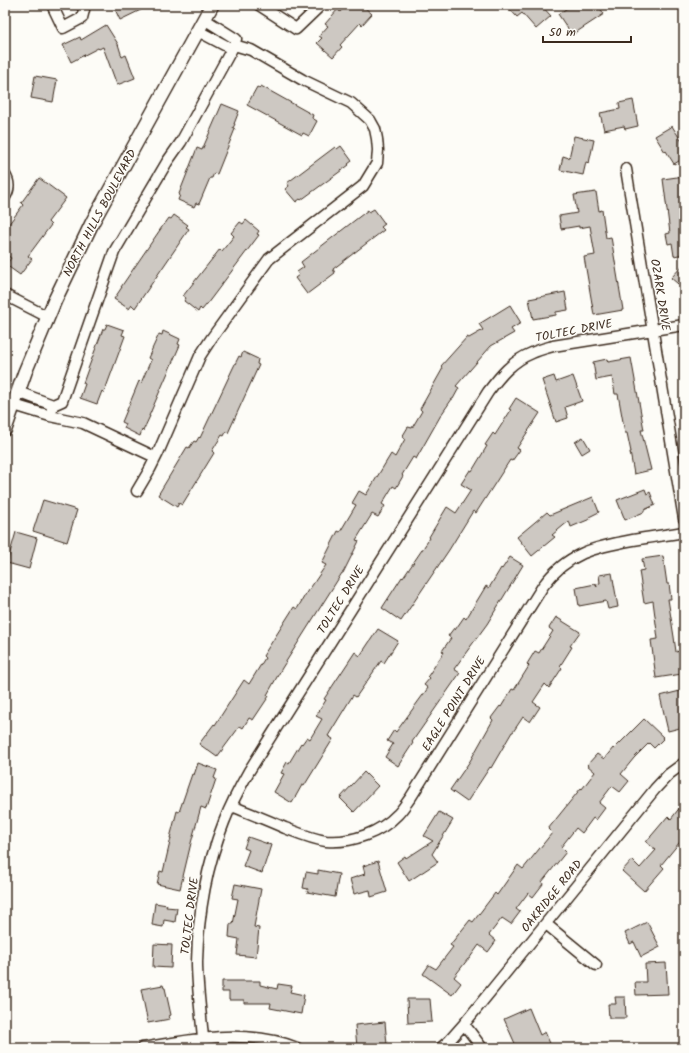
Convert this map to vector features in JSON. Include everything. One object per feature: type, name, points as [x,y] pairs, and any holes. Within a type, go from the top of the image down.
[{"type":"street","points":[[52,5],[63,28],[82,18],[84,10],[82,5]]},
{"type":"street","name":"NORTH HILLS BOULEVARD","points":[[5,429],[18,392],[55,300],[93,221],[212,5]]},
{"type":"street","points":[[258,5],[296,29],[321,5]]},
{"type":"street","points":[[204,19],[234,44]]},
{"type":"street","points":[[137,490],[150,469],[200,356],[269,259],[362,186],[377,163],[378,150],[375,129],[370,120],[351,103],[303,80],[251,50],[198,31]]},
{"type":"street","points":[[18,392],[53,405],[62,401],[114,252],[167,162],[181,142],[234,44]]},
{"type":"street","name":"OZARK DRIVE","points":[[626,169],[684,519]]},
{"type":"street","points":[[5,175],[9,182],[8,192],[5,197]]},
{"type":"street","points":[[5,295],[48,317]]},
{"type":"street","name":"TOLTEC DRIVE","points":[[203,1043],[197,963],[198,936],[202,901],[213,853],[224,822],[250,770],[484,399],[499,377],[508,368],[520,359],[539,350],[552,346],[684,325]]},
{"type":"street","points":[[14,405],[83,424],[155,457]]},
{"type":"street","points":[[50,416],[53,405]]},
{"type":"street","name":"EAGLE POINT DRIVE","points":[[232,806],[310,838],[326,841],[356,838],[377,830],[390,821],[411,797],[543,586],[561,566],[581,554],[598,547],[684,532]]},
{"type":"street","name":"OAKRIDGE ROAD","points":[[441,1048],[449,1042],[464,1024],[655,789],[684,763]]},
{"type":"street","points":[[546,924],[596,965]]},
{"type":"street","points":[[464,1024],[482,1048]]},
{"type":"street","points":[[142,1048],[203,1043],[222,1036],[252,1037],[284,1043],[297,1048]]},
{"type":"building","points":[[113,5],[151,5],[120,20]]},
{"type":"building","points":[[346,5],[362,5],[372,14],[362,25],[360,23],[340,45],[342,47],[333,57],[317,43],[322,38],[319,36],[328,26],[325,24],[338,9],[340,12]]},
{"type":"building","points":[[506,5],[541,5],[551,16],[536,29],[522,13],[517,17]]},
{"type":"building","points":[[572,5],[598,5],[604,14],[572,35],[558,14]]},
{"type":"building","points":[[106,25],[118,44],[122,57],[126,55],[135,78],[117,85],[103,47],[98,48],[71,62],[63,45],[80,37],[81,40]]},
{"type":"building","points":[[35,76],[57,80],[53,102],[31,98]]},
{"type":"building","points":[[261,86],[313,115],[312,118],[317,121],[309,136],[303,133],[302,135],[247,105],[257,87],[259,88]]},
{"type":"building","points":[[633,100],[638,126],[625,129],[624,126],[604,130],[600,113],[620,109],[619,103]]},
{"type":"building","points":[[222,104],[239,111],[233,128],[235,129],[217,174],[214,173],[212,178],[210,178],[199,204],[196,203],[194,207],[178,200],[179,194],[197,148],[202,150]]},
{"type":"building","points":[[672,126],[684,145],[684,158],[674,164],[655,136]]},
{"type":"building","points":[[574,136],[594,140],[589,163],[586,162],[583,175],[560,170],[563,156],[569,158]]},
{"type":"building","points":[[341,146],[352,161],[348,164],[349,165],[301,200],[300,199],[296,202],[285,189],[289,186],[287,183],[335,147],[337,149]]},
{"type":"building","points":[[684,176],[684,254],[674,256],[672,243],[668,244],[666,234],[670,233],[663,179]]},
{"type":"building","points":[[39,178],[66,198],[48,222],[51,225],[28,256],[32,259],[20,275],[6,265],[11,258],[5,254],[5,239],[9,233],[5,229],[23,205],[21,203]]},
{"type":"building","points":[[596,192],[599,211],[602,210],[606,238],[611,237],[623,310],[594,315],[584,257],[595,255],[590,226],[561,229],[559,216],[577,213],[574,195]]},
{"type":"building","points":[[374,209],[385,224],[381,227],[384,230],[333,269],[335,273],[307,294],[295,278],[299,275],[297,272],[304,267],[301,262],[368,210],[369,212]]},
{"type":"building","points":[[174,215],[188,225],[186,227],[189,229],[135,308],[132,305],[129,309],[114,299],[164,224]]},
{"type":"building","points":[[246,220],[259,231],[257,234],[259,235],[207,304],[202,310],[200,308],[198,312],[184,301],[186,298],[183,296],[220,249],[222,251],[234,236],[231,233],[240,222],[243,224]]},
{"type":"building","points":[[684,264],[684,289],[671,278]]},
{"type":"building","points":[[565,292],[568,310],[556,312],[556,315],[533,319],[529,299]]},
{"type":"building","points":[[510,305],[521,323],[511,329],[514,333],[491,346],[456,386],[459,388],[453,399],[441,415],[416,459],[413,457],[396,488],[393,486],[382,504],[385,506],[378,517],[372,514],[356,540],[359,541],[343,573],[282,668],[267,695],[269,696],[253,720],[249,718],[243,728],[240,726],[217,757],[199,744],[214,724],[215,725],[244,680],[249,684],[265,658],[263,656],[294,607],[297,609],[308,590],[326,565],[322,563],[338,531],[340,532],[356,505],[352,503],[359,491],[366,495],[391,454],[395,457],[405,439],[402,437],[408,427],[412,428],[422,411],[420,409],[443,368],[441,366],[467,337],[469,338],[483,330],[479,324]]},
{"type":"building","points":[[107,324],[124,330],[122,335],[125,336],[104,393],[102,391],[97,404],[80,398],[88,369],[103,329],[105,329]]},
{"type":"building","points":[[163,331],[180,339],[178,344],[180,345],[140,436],[124,428],[126,424],[122,422],[139,381],[141,383],[151,360],[148,358],[159,334],[162,335]]},
{"type":"building","points":[[243,352],[258,359],[257,364],[259,365],[228,433],[226,432],[224,436],[222,435],[212,451],[214,453],[182,505],[179,503],[177,507],[158,495],[187,447],[189,448],[194,441],[196,442],[199,437],[200,438],[239,356],[241,357]]},
{"type":"building","points":[[631,358],[644,430],[641,430],[651,470],[634,474],[627,433],[625,433],[618,394],[615,394],[612,377],[596,380],[593,362],[607,359],[608,362]]},
{"type":"building","points":[[554,376],[556,382],[573,376],[582,401],[565,407],[568,418],[556,422],[542,380]]},
{"type":"building","points":[[516,398],[540,413],[517,448],[520,450],[512,461],[510,460],[476,513],[473,511],[449,550],[401,621],[382,608],[430,538],[429,537],[447,507],[456,513],[471,490],[461,484],[470,470],[472,471],[487,446],[485,445],[493,433],[495,435],[511,410],[509,409]]},
{"type":"building","points":[[583,437],[590,449],[582,454],[575,442]]},
{"type":"building","points":[[645,489],[647,494],[650,492],[655,505],[644,510],[644,512],[625,520],[617,500]]},
{"type":"building","points":[[593,497],[599,512],[589,517],[590,519],[571,527],[569,521],[552,535],[555,537],[532,556],[517,537],[547,512],[550,515]]},
{"type":"building","points":[[43,500],[77,510],[67,542],[33,531]]},
{"type":"building","points":[[16,532],[37,538],[29,569],[7,563]]},
{"type":"building","points":[[663,556],[667,584],[669,584],[671,599],[668,599],[676,652],[679,651],[682,674],[656,678],[651,640],[658,639],[653,601],[644,603],[639,571],[644,570],[642,559]]},
{"type":"building","points":[[510,557],[523,565],[487,624],[454,669],[460,673],[412,742],[413,743],[398,766],[385,757],[393,744],[387,741],[394,730],[396,732],[428,688],[424,685],[430,678],[428,676],[444,652],[442,651],[451,638],[448,636],[454,628],[455,630],[464,617],[466,619],[486,586],[489,588],[501,568],[502,569]]},
{"type":"building","points":[[612,573],[618,607],[608,609],[606,601],[579,606],[576,588],[595,584],[597,587],[596,584],[600,583],[599,575]]},
{"type":"building","points":[[556,617],[580,632],[570,646],[572,647],[560,666],[562,668],[549,688],[545,684],[533,702],[540,707],[530,722],[523,717],[512,732],[491,768],[490,767],[467,802],[450,790],[470,761],[493,720],[491,718],[500,706],[501,707],[512,689],[514,690],[529,666],[527,664],[535,651],[539,653],[553,631],[549,628]]},
{"type":"building","points":[[378,629],[398,641],[384,663],[381,661],[356,697],[353,695],[328,736],[333,739],[304,786],[302,785],[292,803],[274,792],[284,774],[281,773],[301,743],[302,744],[307,737],[310,739],[322,719],[316,716],[326,700],[324,699],[355,652],[360,656]]},
{"type":"building","points":[[684,690],[684,727],[668,731],[660,696]]},
{"type":"building","points":[[644,719],[664,738],[654,748],[649,743],[634,758],[621,774],[629,781],[620,792],[612,786],[599,803],[605,808],[596,820],[593,818],[582,833],[576,828],[561,847],[566,852],[542,882],[543,884],[533,897],[528,893],[516,909],[520,912],[511,924],[502,918],[489,935],[496,941],[488,952],[479,945],[454,977],[461,983],[452,995],[423,974],[429,965],[436,969],[453,947],[450,945],[470,920],[473,922],[495,893],[497,895],[518,865],[523,869],[552,833],[548,829],[595,772],[587,765],[597,754],[604,759],[613,748],[614,749]]},
{"type":"building","points":[[198,763],[217,770],[214,778],[216,779],[206,809],[201,807],[180,889],[157,884],[160,871],[163,872],[177,811],[179,812],[192,774],[194,775]]},
{"type":"building","points":[[364,772],[378,786],[354,812],[340,798]]},
{"type":"building","points":[[684,802],[684,837],[661,865],[664,868],[644,891],[622,871],[632,860],[640,868],[656,850],[646,842],[668,816],[671,819]]},
{"type":"building","points":[[439,812],[453,820],[432,854],[438,862],[409,881],[397,862],[433,841],[424,836]]},
{"type":"building","points":[[248,837],[271,845],[262,873],[243,866],[249,850],[244,848]]},
{"type":"building","points":[[378,861],[387,892],[371,897],[370,890],[354,894],[350,879],[365,874],[363,866]]},
{"type":"building","points":[[318,870],[339,874],[335,897],[307,892],[308,889],[303,888],[306,872],[318,874]]},
{"type":"building","points":[[235,884],[261,889],[254,927],[259,928],[256,957],[237,955],[239,939],[229,937],[230,924],[233,924],[238,899],[232,898]]},
{"type":"building","points":[[155,903],[167,905],[166,907],[177,908],[175,922],[164,920],[163,927],[152,925]]},
{"type":"building","points":[[647,922],[660,947],[641,957],[634,942],[630,944],[625,933]]},
{"type":"building","points":[[154,944],[172,945],[171,968],[153,967]]},
{"type":"building","points":[[666,963],[668,994],[636,995],[635,982],[646,982],[645,964]]},
{"type":"building","points":[[222,981],[260,981],[260,985],[277,989],[278,984],[292,986],[290,992],[304,995],[301,1014],[270,1008],[271,1003],[244,1003],[244,1000],[229,1000],[229,992],[222,992]]},
{"type":"building","points":[[163,985],[171,1015],[169,1016],[170,1019],[148,1023],[141,989]]},
{"type":"building","points":[[615,997],[625,997],[626,1018],[609,1018],[608,1004],[616,1004]]},
{"type":"building","points":[[407,999],[430,999],[432,1022],[408,1023]]},
{"type":"building","points":[[529,1008],[540,1035],[545,1032],[552,1048],[517,1048],[504,1019]]},
{"type":"building","points":[[385,1022],[387,1045],[357,1047],[355,1025]]}]
